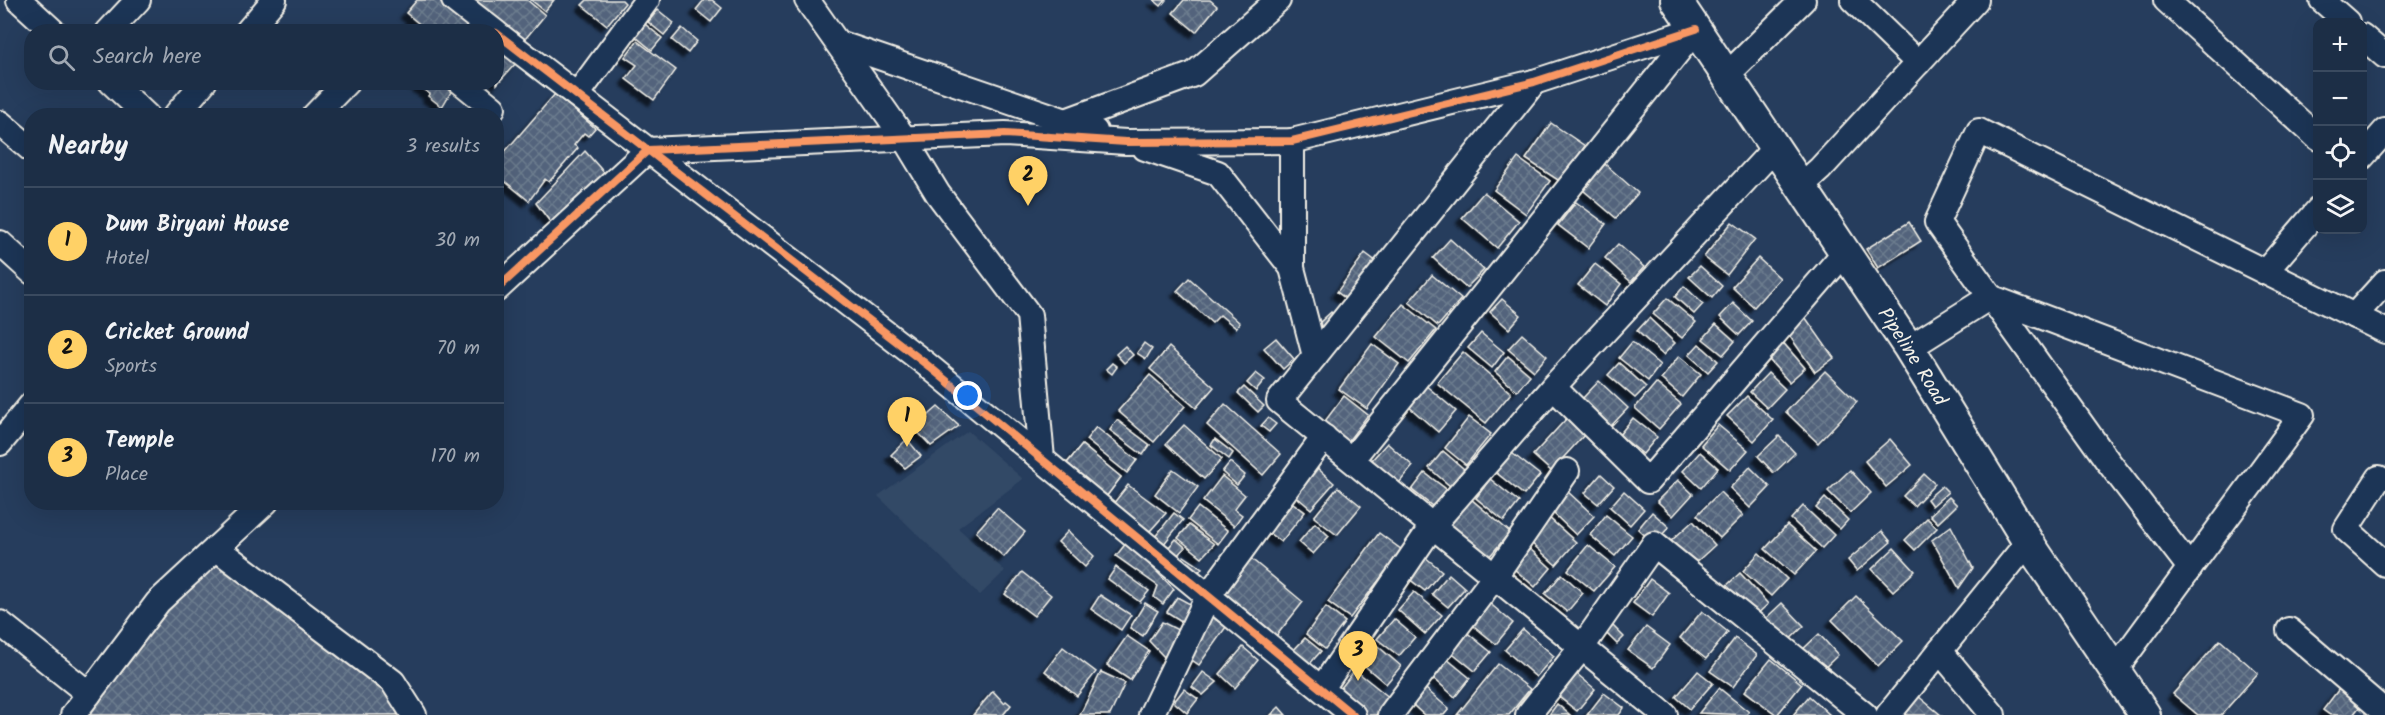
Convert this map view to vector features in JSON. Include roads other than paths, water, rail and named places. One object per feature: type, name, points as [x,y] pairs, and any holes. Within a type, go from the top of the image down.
[{"type":"main road","name":"Pipeline Road","points":[[1685,9],[1774,149],[1909,348],[2028,542],[2145,715]]},
{"type":"street","points":[[19,0],[45,24]]},
{"type":"street","points":[[116,24],[138,0]]},
{"type":"street","points":[[254,24],[274,0]]},
{"type":"street","points":[[577,95],[647,0]]},
{"type":"street","points":[[807,0],[904,138],[938,194],[1029,315],[1042,459]]},
{"type":"street","points":[[1066,121],[1194,74],[1278,0]]},
{"type":"street","points":[[1726,76],[1803,0]]},
{"type":"street","points":[[1853,0],[1918,63]]},
{"type":"street","points":[[1801,186],[1820,169],[1976,0]]},
{"type":"street","points":[[2166,0],[2313,133]]},
{"type":"street","points":[[461,2],[487,24]]},
{"type":"street","points":[[2327,2],[2343,18]]},
{"type":"street","points":[[504,283],[648,150],[1005,134],[1126,142],[1292,141],[1534,82],[1685,9]]},
{"type":"street","points":[[1352,459],[1685,9]]},
{"type":"street","points":[[504,38],[926,364],[1353,715]]},
{"type":"street","points":[[2367,40],[2385,56]]},
{"type":"street","points":[[838,43],[1218,173],[1292,268]]},
{"type":"street","points":[[1534,82],[1280,401],[1665,715]]},
{"type":"street","points":[[119,90],[139,108]]},
{"type":"street","points":[[182,108],[197,90]]},
{"type":"street","points":[[322,108],[339,90]]},
{"type":"street","points":[[471,90],[493,108]]},
{"type":"street","points":[[0,123],[24,143]]},
{"type":"street","points":[[2190,568],[2107,460],[1937,222],[1979,131],[2385,331]]},
{"type":"street","points":[[2367,152],[2385,132]]},
{"type":"street","points":[[1292,141],[1292,268],[1316,356]]},
{"type":"street","points":[[1322,688],[1432,525],[1552,387],[1774,149]]},
{"type":"street","points":[[2265,272],[2313,216]]},
{"type":"street","points":[[0,244],[24,265]]},
{"type":"street","points":[[1552,387],[1648,481],[1845,252]]},
{"type":"street","points":[[2354,316],[2385,282]]},
{"type":"street","points":[[1909,348],[1990,297]]},
{"type":"street","points":[[1990,297],[2302,415],[2115,670]]},
{"type":"street","points":[[0,444],[24,414]]},
{"type":"street","points":[[1151,715],[1208,596],[1324,437]]},
{"type":"street","points":[[1390,715],[1495,576],[1567,471]]},
{"type":"street","points":[[2379,478],[2346,529],[2385,564]]},
{"type":"street","points":[[73,715],[158,602],[257,510]]},
{"type":"street","points":[[1888,715],[2028,542]]},
{"type":"street","points":[[1528,715],[1582,648],[1654,544],[1865,715]]},
{"type":"street","points":[[216,548],[393,682],[414,715]]},
{"type":"street","points":[[0,623],[89,694]]},
{"type":"street","points":[[2289,630],[2385,712]]},
{"type":"street","points":[[1940,651],[1993,715]]},
{"type":"place","name":"Cricket Ground","points":[[1028,206]]},
{"type":"place","name":"Dum Biryani House","points":[[907,447]]},
{"type":"place","name":"Temple","points":[[1358,681]]}]
